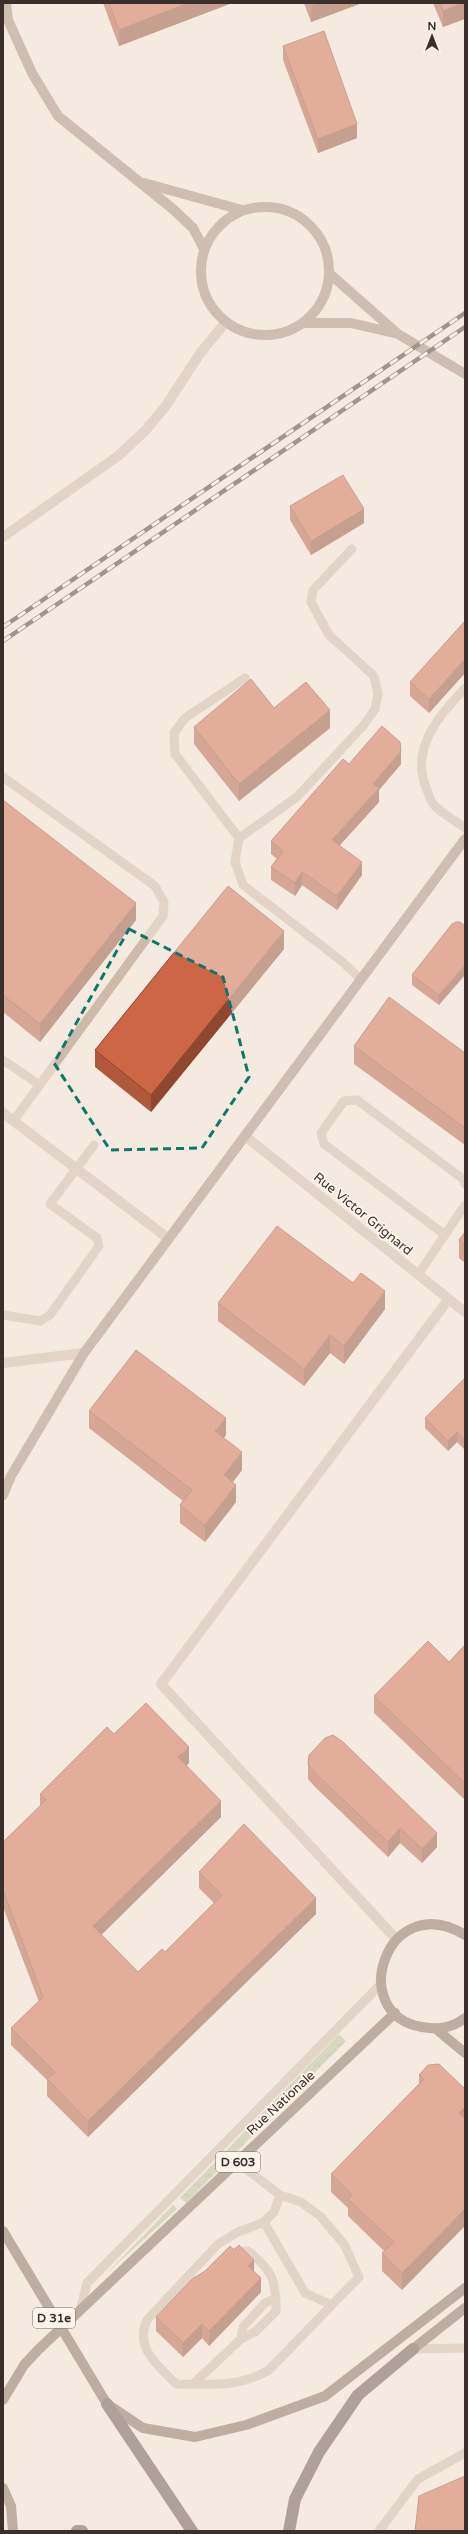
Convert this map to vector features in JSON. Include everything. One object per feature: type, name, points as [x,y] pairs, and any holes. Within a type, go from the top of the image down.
[{"type":"highway","points":[[289,2531],[295,2499],[320,2452],[358,2395],[413,2349]]},
{"type":"highway","points":[[107,2404],[192,2531]]},
{"type":"highway","points":[[77,2531],[82,2531]]},
{"type":"main road","points":[[6,3],[8,20],[29,66],[58,116],[142,182],[193,228],[204,249]]},
{"type":"main road","points":[[142,182],[242,210]]},
{"type":"main road","points":[[263,206],[285,209],[304,219],[319,234],[328,253],[330,274],[326,292],[317,309],[303,323],[285,332],[264,335],[244,332],[226,322],[212,308],[203,289],[200,269],[204,249],[217,228],[226,219],[242,210],[263,206]]},
{"type":"main road","points":[[330,274],[398,334],[465,374]]},
{"type":"main road","points":[[303,323],[351,323],[398,334]]},
{"type":"main road","points":[[3,1495],[11,1476],[84,1353],[465,839]]},
{"type":"main road","points":[[465,1935],[452,1927],[432,1923],[412,1928],[396,1939],[386,1952],[383,1963],[381,1984],[385,1999],[395,2013],[414,2026],[436,2029],[456,2025],[465,2018]]},
{"type":"main road","name":"Rue Nationale","points":[[80,2310],[395,2013]]},
{"type":"main road","points":[[436,2029],[465,2054]]},
{"type":"main road","name":"D 31e","points":[[3,2231],[107,2404]]},
{"type":"main road","points":[[107,2404],[143,2428],[195,2437],[246,2425],[325,2396],[465,2288]]},
{"type":"main road","points":[[413,2349],[465,2308]]},
{"type":"main road","name":"D 603","points":[[3,2400],[24,2365],[80,2310]]},
{"type":"main road","points":[[3,2488],[11,2506],[13,2531]]},
{"type":"street","points":[[3,537],[118,456],[144,432],[165,407],[201,352],[226,322]]},
{"type":"street","points":[[3,1113],[169,1239]]},
{"type":"street","name":"Rue Victor Grignard","points":[[245,1136],[448,1300],[465,1312]]},
{"type":"street","points":[[396,1939],[161,1684],[448,1300]]},
{"type":"street","points":[[3,1363],[84,1353]]},
{"type":"lane","points":[[352,549],[313,590],[311,602],[329,635],[374,676],[378,694],[375,709],[363,726],[297,797],[239,838],[235,862],[243,884],[339,959],[361,979]]},
{"type":"lane","points":[[239,838],[175,754],[174,733],[185,718],[245,678]]},
{"type":"lane","points":[[465,688],[444,711],[424,741],[421,760],[422,778],[433,803],[465,828]]},
{"type":"lane","points":[[3,777],[155,886],[164,902],[163,916],[14,1120]]},
{"type":"lane","points":[[3,1060],[40,1085]]},
{"type":"lane","points":[[445,1235],[324,1144],[321,1133],[344,1101],[356,1100],[463,1179],[465,1184]]},
{"type":"lane","points":[[3,1315],[40,1321],[50,1315],[99,1246],[97,1238],[50,1204],[94,1145]]},
{"type":"lane","points":[[418,1275],[465,1205]]},
{"type":"lane","points":[[80,2310],[87,2283],[381,1984]]},
{"type":"lane","points":[[238,2162],[280,2195],[301,2202],[320,2216],[344,2244],[359,2278],[269,2370],[253,2379],[212,2386],[176,2384],[152,2360],[142,2341],[142,2330],[147,2320],[218,2244],[238,2232],[264,2222],[274,2212],[280,2195]]},
{"type":"lane","points":[[264,2222],[305,2294],[332,2305]]},
{"type":"lane","points":[[193,2384],[241,2340],[255,2332],[276,2311],[275,2283],[271,2275],[248,2251],[240,2250],[222,2257]]},
{"type":"lane","points":[[176,2290],[194,2287]]},
{"type":"lane","points":[[241,2340],[243,2327],[265,2303],[276,2298]]},
{"type":"lane","points":[[413,2349],[465,2348]]},
{"type":"lane","points":[[379,2531],[418,2478],[465,2453]]},
{"type":"highlighted area","points":[[129,929],[223,977],[249,1077],[202,1148],[110,1150],[54,1063]]},
{"type":"green space","points":[[339,2034],[346,2041],[186,2203],[180,2198]]},
{"type":"green space","points":[[173,2205],[177,2209],[104,2276]]},
{"type":"building","points":[[109,3],[188,3],[119,30]]},
{"type":"building","points":[[310,3],[318,3],[311,6]]},
{"type":"building","points":[[440,3],[463,3],[443,11]]},
{"type":"building","points":[[324,31],[357,124],[318,139],[283,46]]},
{"type":"building","points":[[343,475],[364,509],[311,541],[290,506]]},
{"type":"building","points":[[465,621],[465,659],[429,699],[410,682]]},
{"type":"building","points":[[251,679],[274,708],[306,682],[330,710],[239,784],[194,727]]},
{"type":"building","points":[[382,726],[400,742],[401,751],[373,784],[379,788],[332,840],[362,862],[337,896],[302,872],[295,883],[271,867],[283,851],[271,841],[343,759],[349,764]]},
{"type":"building","points":[[3,800],[136,903],[40,1024],[3,995]]},
{"type":"building","points":[[228,886],[284,931],[151,1095],[95,1050]]},
{"type":"building","points":[[460,922],[465,926],[465,965],[439,995],[412,975],[452,924]]},
{"type":"building","points":[[389,997],[465,1053],[465,1128],[354,1046]]},
{"type":"building","points":[[277,1226],[353,1283],[361,1273],[385,1291],[344,1346],[330,1335],[304,1369],[218,1303]]},
{"type":"building","points":[[465,1232],[465,1245],[459,1240]]},
{"type":"building","points":[[136,1350],[226,1418],[215,1431],[242,1452],[224,1475],[236,1485],[205,1525],[180,1505],[192,1490],[89,1411]]},
{"type":"building","points":[[465,1378],[465,1440],[457,1432],[448,1441],[425,1418]]},
{"type":"building","points":[[428,1641],[449,1662],[465,1645],[465,1783],[374,1696]]},
{"type":"building","points":[[146,1703],[189,1747],[178,1757],[221,1801],[93,1926],[138,1972],[162,1949],[165,1952],[222,1895],[199,1872],[244,1824],[316,1898],[88,2121],[47,2079],[55,2072],[11,2028],[43,1997],[3,1890],[3,1842],[46,1800],[40,1794],[107,1727],[114,1734]]},
{"type":"building","points":[[333,1735],[343,1742],[437,1833],[422,1849],[400,1828],[388,1842],[315,1773],[308,1764],[309,1755],[325,1738]]},
{"type":"building","points":[[439,2064],[465,2089],[465,2107],[459,2113],[465,2119],[465,2209],[402,2273],[382,2253],[394,2242],[348,2199],[352,2195],[331,2174],[424,2079],[419,2075],[428,2065]]},
{"type":"building","points":[[239,2245],[254,2260],[248,2266],[261,2278],[209,2331],[202,2324],[183,2343],[156,2317],[192,2279],[205,2271],[230,2246],[234,2250]]},
{"type":"building","points":[[465,2476],[465,2531],[415,2531],[419,2496]]},
{"type":"railway","points":[[3,627],[465,313]]},
{"type":"railway","points":[[3,641],[465,327]]}]
